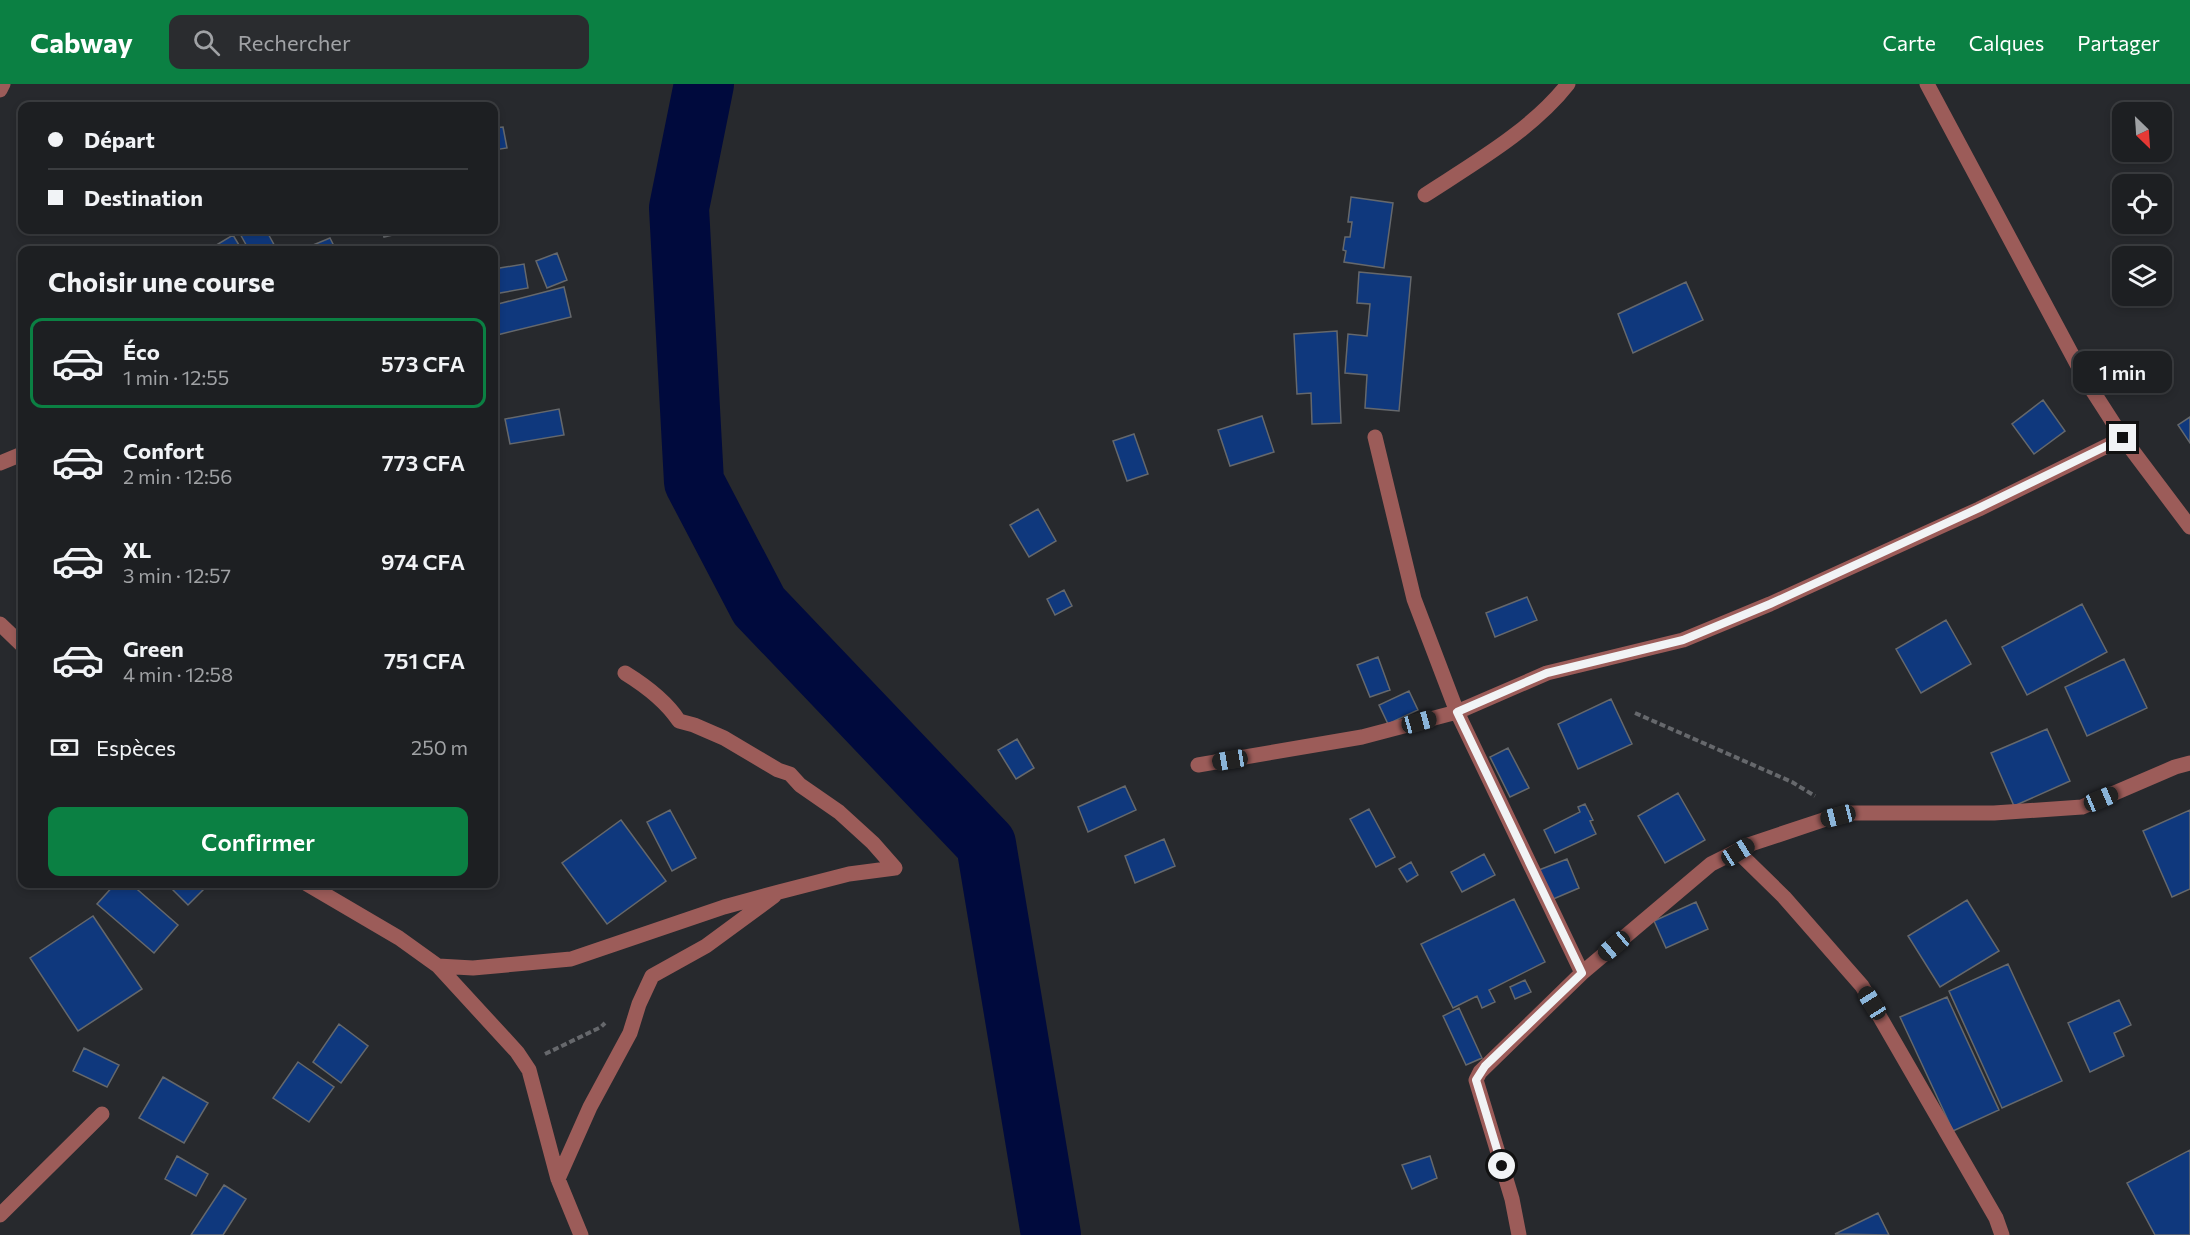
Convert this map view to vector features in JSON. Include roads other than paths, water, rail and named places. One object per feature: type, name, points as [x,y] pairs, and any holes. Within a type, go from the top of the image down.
[{"type":"street","points":[[0,90],[3,84]]},
{"type":"street","points":[[1425,195],[1497,148],[1538,114],[1568,84]]},
{"type":"street","points":[[1928,84],[2085,379],[2123,438],[2190,527]]},
{"type":"street","points":[[1375,437],[1414,599],[1457,712],[1582,973]]},
{"type":"street","points":[[1198,765],[1362,736],[1457,712],[1547,673],[1683,640],[1770,604],[1979,508],[2123,438]]},
{"type":"street","points":[[0,463],[18,456]]},
{"type":"street","points":[[0,624],[18,641]]},
{"type":"street","points":[[438,966],[473,968],[571,959],[779,892],[849,874],[895,868],[873,843],[839,812],[800,785],[790,774],[778,770],[724,738],[680,721],[671,709],[641,683],[625,673]]},
{"type":"street","points":[[1519,1235],[1512,1199],[1476,1080],[1485,1066],[1582,973],[1711,864],[1751,844],[1851,813],[1994,813],[2082,807],[2175,767],[2190,763]]},
{"type":"street","points":[[1738,852],[1784,897],[1862,986],[1996,1218],[2002,1235]]},
{"type":"street","points":[[314,888],[399,938],[438,966],[518,1052],[530,1070],[558,1179],[581,1235]]},
{"type":"street","points":[[558,1179],[590,1107],[630,1033],[639,1004],[652,976],[706,946],[779,892]]},
{"type":"street","points":[[0,1215],[102,1114]]},
{"type":"waterway","points":[[704,84],[679,208],[694,482],[759,606],[986,844],[1051,1235]]}]
